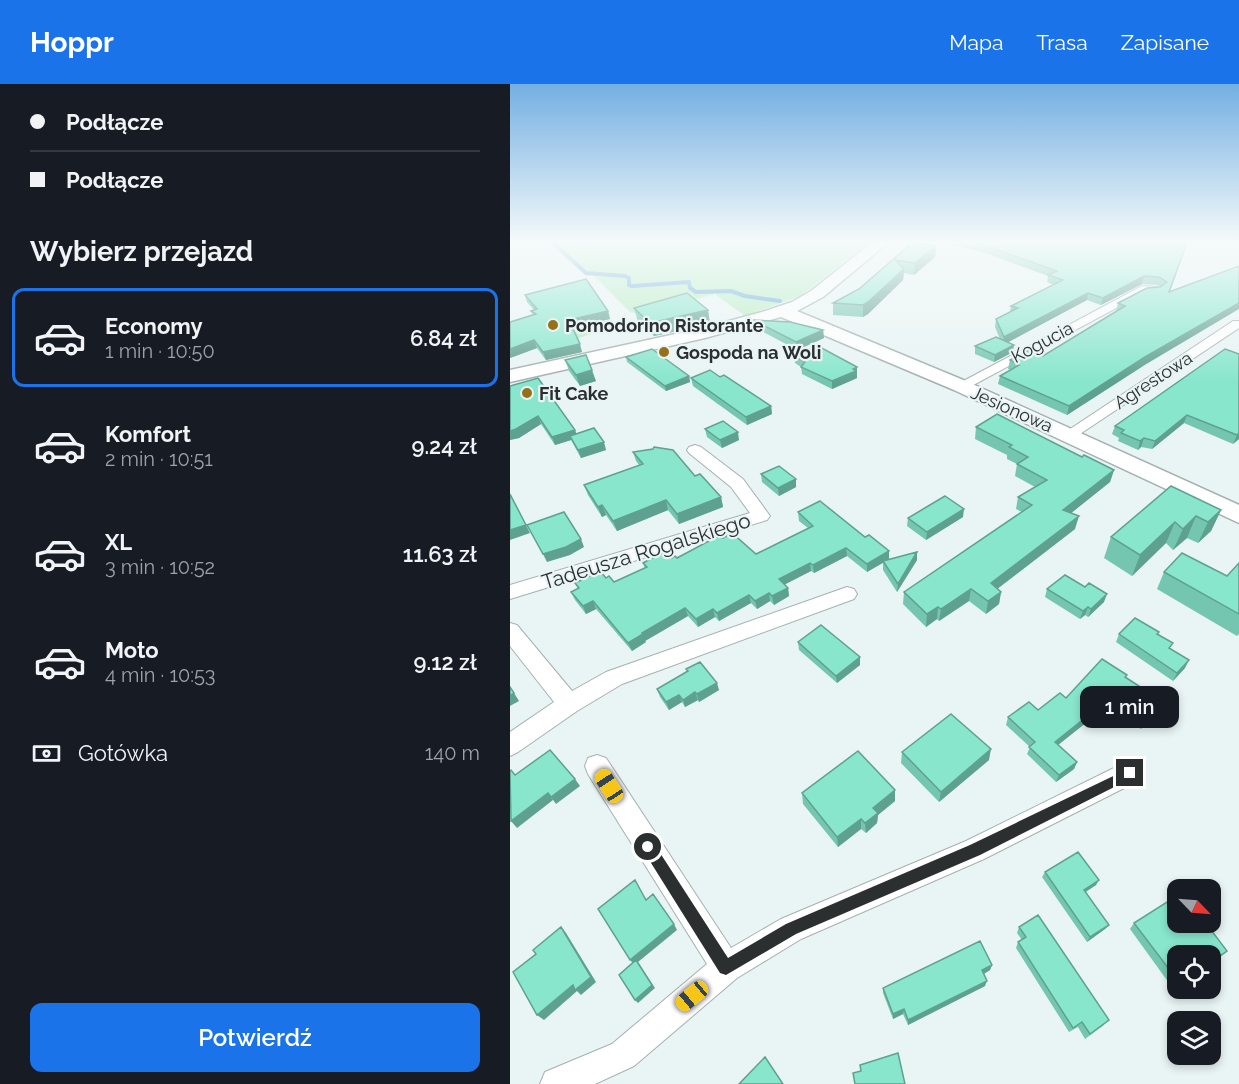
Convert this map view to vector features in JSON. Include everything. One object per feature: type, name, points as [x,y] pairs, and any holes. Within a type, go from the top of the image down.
[{"type":"street","points":[[510,376],[727,328],[782,311],[824,289]]},
{"type":"street","name":"Kogucia","points":[[961,386],[1142,289],[1157,290]]},
{"type":"street","name":"Jesionowa","points":[[782,311],[961,386],[1239,515]]},
{"type":"street","name":"Agrestowa","points":[[1069,435],[1237,324]]},
{"type":"street","name":"Tadeusza Rogalskiego","points":[[510,592],[761,516],[737,483],[695,450]]},
{"type":"street","points":[[510,745],[569,704],[614,678],[847,594]]},
{"type":"street","points":[[510,631],[569,704]]},
{"type":"street","points":[[597,766],[726,967]]},
{"type":"street","points":[[557,1084],[623,1055],[726,967],[791,929],[975,850],[1130,773]]},
{"type":"green space","points":[[607,289],[810,289],[800,296],[745,316],[715,294],[640,314],[630,312]]},
{"type":"green space","points":[[594,319],[612,327],[570,341],[569,335]]},
{"type":"building","points":[[549,289],[593,289],[608,311],[569,320],[580,344],[543,352],[534,340],[510,349],[510,322],[536,314],[531,311],[537,309],[525,295]]},
{"type":"building","points":[[859,289],[883,289],[863,305],[833,303]]},
{"type":"building","points":[[1046,289],[1120,289],[1103,298],[1088,293],[1004,337],[996,319],[1018,308],[1011,306]]},
{"type":"building","points":[[1146,289],[1170,289],[1169,292],[1178,289],[1239,289],[1239,303],[1145,357],[1069,406],[1000,376],[1019,365],[1010,360],[1029,350],[1043,356],[1125,306],[1118,303]]},
{"type":"building","points":[[687,293],[708,310],[650,323],[634,308]]},
{"type":"building","points":[[753,320],[790,322],[823,330],[796,342]]},
{"type":"building","points":[[996,337],[1014,345],[995,355],[975,346]]},
{"type":"building","points":[[818,346],[857,367],[853,369],[856,371],[832,381],[801,367],[805,362],[795,356]]},
{"type":"building","points":[[652,349],[689,376],[665,386],[626,357]]},
{"type":"building","points":[[1225,349],[1239,354],[1239,433],[1237,435],[1187,415],[1155,441],[1144,438],[1140,441],[1121,433],[1124,430],[1115,426]]},
{"type":"building","points":[[586,355],[592,370],[576,375],[565,360]]},
{"type":"building","points":[[710,370],[720,377],[724,375],[771,406],[746,417],[691,378]]},
{"type":"building","points":[[538,378],[575,430],[552,437],[538,416],[510,431],[510,386]]},
{"type":"building","points":[[997,414],[1082,457],[1084,455],[1114,470],[1063,510],[1079,516],[991,583],[1001,592],[988,601],[971,589],[941,609],[938,607],[927,614],[904,592],[1032,505],[1018,497],[1047,480],[1017,464],[1028,457],[1009,447],[1012,445],[976,427]]},
{"type":"building","points":[[723,421],[738,432],[720,440],[705,429]]},
{"type":"building","points":[[594,428],[604,442],[578,450],[570,436]]},
{"type":"building","points":[[654,447],[673,450],[695,476],[700,474],[721,497],[677,514],[666,500],[613,521],[602,505],[598,507],[584,485],[643,464],[633,452]]},
{"type":"building","points":[[779,466],[796,479],[778,488],[761,474]]},
{"type":"building","points":[[1171,486],[1221,510],[1208,522],[1196,516],[1183,529],[1175,522],[1140,555],[1111,537]]},
{"type":"building","points":[[510,494],[526,525],[510,530]]},
{"type":"building","points":[[945,496],[964,509],[927,532],[908,518]]},
{"type":"building","points":[[820,501],[865,537],[869,535],[889,551],[867,564],[846,548],[779,579],[788,588],[772,596],[769,593],[755,601],[749,595],[717,613],[713,609],[696,619],[685,608],[628,643],[593,601],[583,606],[571,592],[579,588],[575,583],[600,571],[614,582],[647,567],[643,563],[665,551],[672,558],[675,556],[677,558],[709,541],[711,536],[723,538],[732,533],[756,554],[813,526],[798,512]]},
{"type":"building","points":[[564,512],[581,539],[566,547],[543,554],[527,525]]},
{"type":"building","points":[[917,552],[898,584],[883,561]]},
{"type":"building","points":[[1182,553],[1227,576],[1239,563],[1239,614],[1164,572]]},
{"type":"building","points":[[1065,575],[1085,587],[1089,583],[1107,594],[1091,609],[1088,607],[1083,611],[1047,589]]},
{"type":"building","points":[[1135,618],[1159,632],[1157,634],[1173,643],[1169,648],[1189,660],[1177,673],[1119,634]]},
{"type":"building","points":[[821,625],[860,657],[836,676],[798,642]]},
{"type":"building","points":[[1102,659],[1127,675],[1125,677],[1142,688],[1137,693],[1158,707],[1145,722],[1110,698],[1055,742],[1077,762],[1059,775],[1029,747],[1035,742],[1008,717],[1029,702],[1038,710],[1060,693],[1066,698]]},
{"type":"building","points":[[700,662],[717,683],[683,700],[679,695],[666,702],[657,689]]},
{"type":"building","points":[[951,714],[991,749],[941,792],[902,752]]},
{"type":"building","points":[[550,750],[575,779],[551,797],[548,793],[511,821],[510,771],[515,775]]},
{"type":"building","points":[[858,751],[895,790],[873,808],[878,813],[865,823],[861,819],[837,837],[802,793]]},
{"type":"building","points":[[1078,852],[1099,880],[1084,890],[1109,925],[1090,937],[1045,872]]},
{"type":"building","points":[[635,880],[646,900],[653,894],[674,924],[630,960],[598,909]]},
{"type":"building","points":[[1167,902],[1167,933],[1213,933],[1227,951],[1221,955],[1221,945],[1167,945],[1167,966],[1134,923]]},
{"type":"building","points":[[1038,915],[1109,1020],[1090,1034],[1082,1022],[1073,1028],[1018,942],[1026,937],[1019,927]]},
{"type":"building","points":[[561,927],[591,977],[575,990],[573,985],[537,1015],[513,972],[536,954],[533,950]]},
{"type":"building","points":[[980,941],[992,965],[982,970],[987,981],[908,1020],[904,1009],[893,1014],[883,988]]},
{"type":"building","points":[[636,960],[652,985],[635,1000],[619,975]]},
{"type":"building","points":[[898,1053],[905,1084],[855,1084],[853,1073],[861,1071],[860,1065]]},
{"type":"building","points":[[765,1057],[783,1084],[739,1084]]},
{"type":"waterway","points":[[691,289],[696,292],[731,291],[745,296],[780,301]]},
{"type":"place","name":"Pomodorino Ristorante","points":[[553,325]]},
{"type":"place","name":"Gospoda na Woli","points":[[664,352]]},
{"type":"place","name":"Fit Cake","points":[[527,393]]},
{"type":"route","points":[[648,847],[726,967],[791,929],[975,850],[1130,773]]}]
